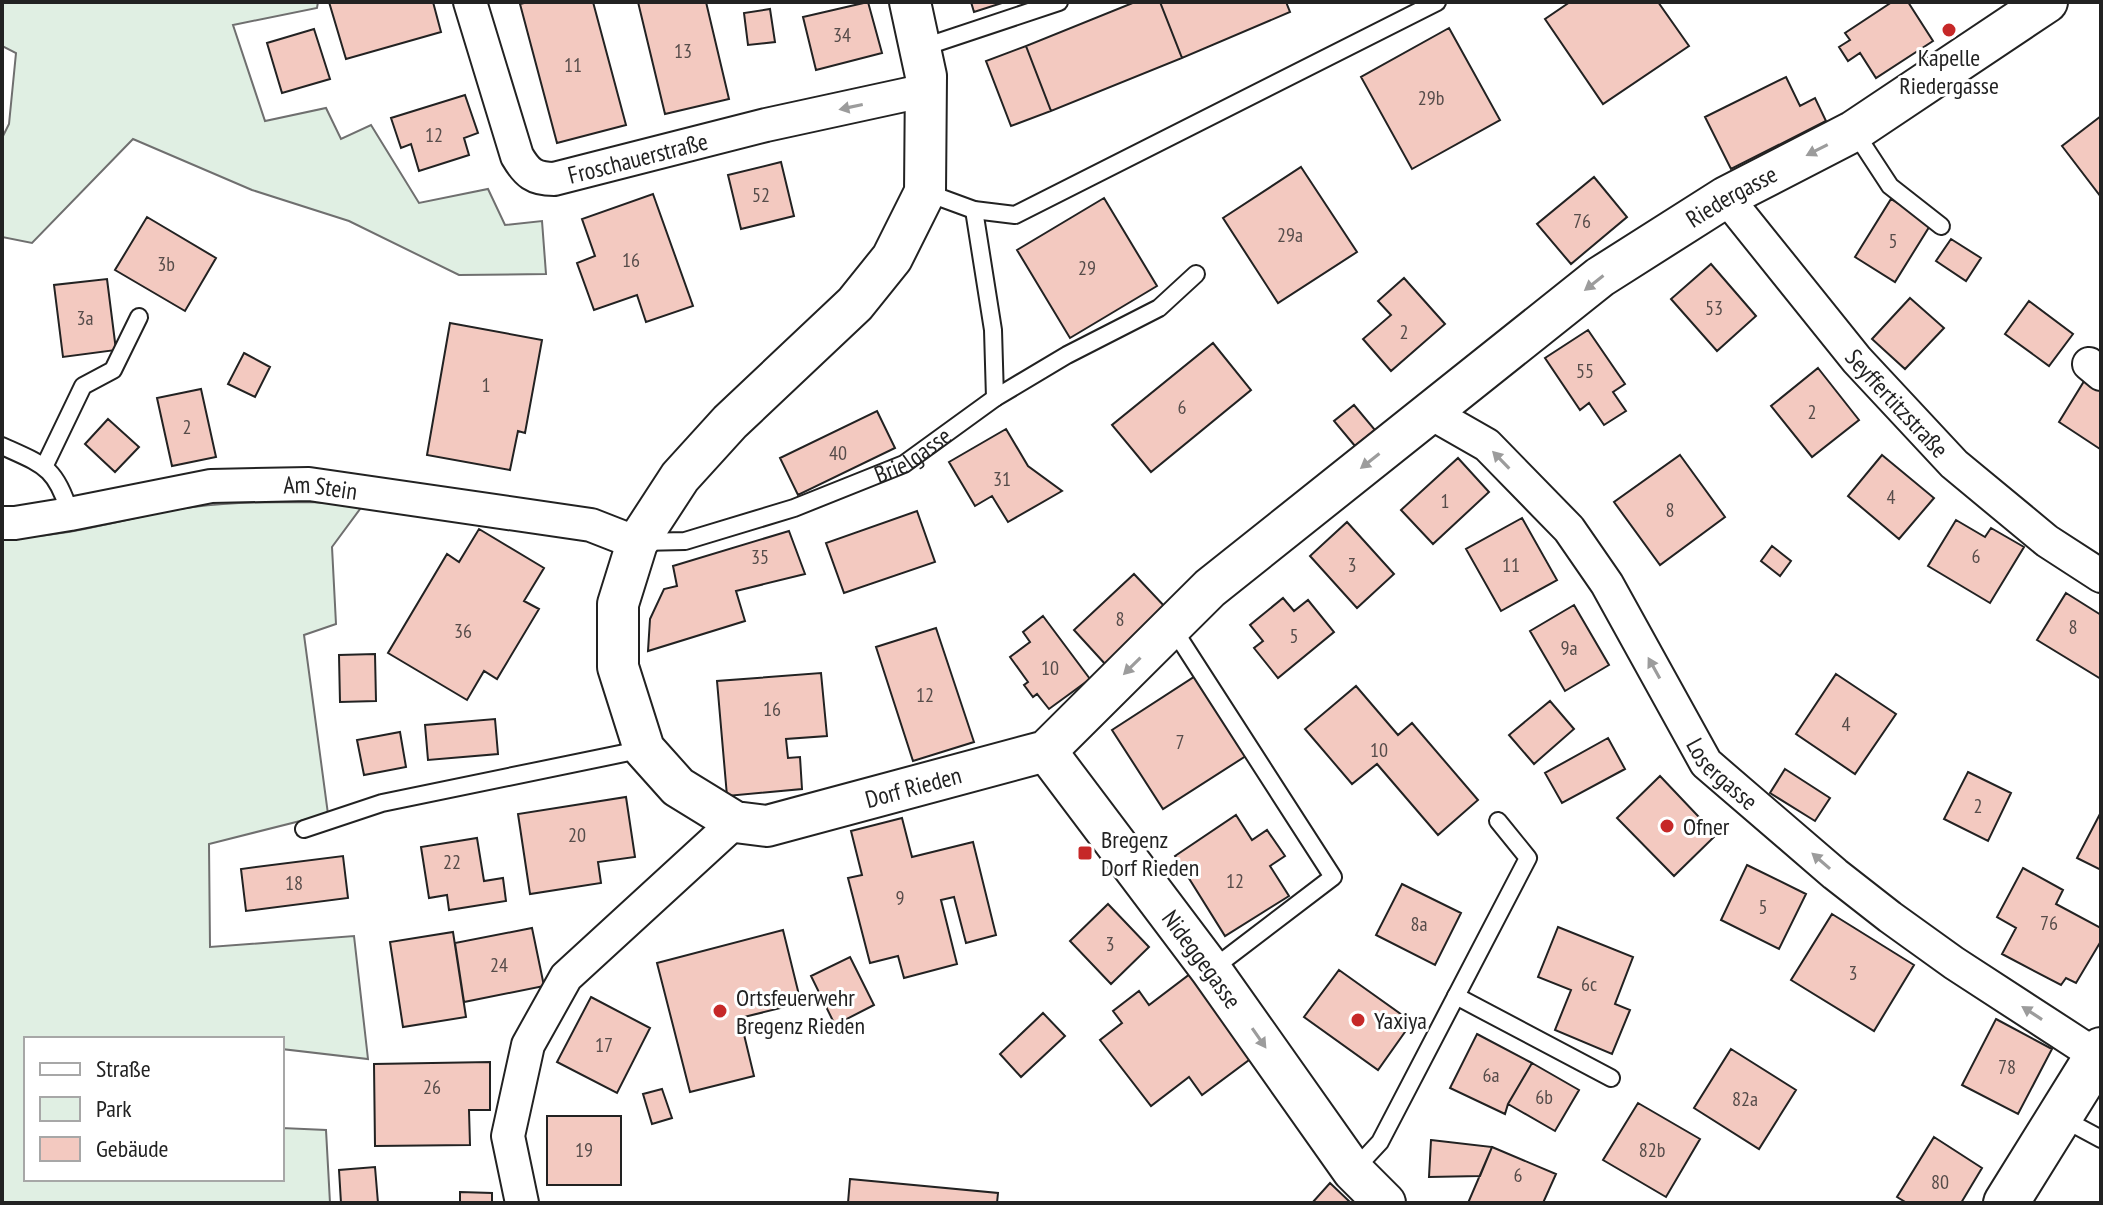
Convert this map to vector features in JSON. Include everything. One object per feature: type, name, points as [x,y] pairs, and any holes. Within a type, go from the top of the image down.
[{"type":"main road","points":[[2006,1203],[2099,1053]]},
{"type":"street","name":"Froschauerstraße","points":[[470,2],[517,156],[526,171],[539,179],[554,179],[766,125],[927,90]]},
{"type":"street","points":[[522,1203],[508,1136],[528,1045],[543,1018],[566,977],[735,822],[678,787],[644,749],[618,667],[618,604],[637,543],[680,477],[730,422],[864,292],[892,258],[925,192],[927,90],[910,2]]},
{"type":"street","name":"Riedergasse","points":[[1431,413],[1600,277],[1726,197],[1854,131],[2047,2]]},
{"type":"street","name":"Seyffertitzstraße","points":[[1726,197],[1857,360],[1954,464],[2047,541],[2101,576]]},
{"type":"street","name":"Dorf Rieden","points":[[735,822],[767,826],[1046,751],[1210,588],[1431,413]]},
{"type":"street","name":"Losergasse","points":[[1431,413],[1487,445],[1569,529],[1607,584],[1706,763],[1890,917],[1954,963],[2099,1053]]},
{"type":"street","name":"Am Stein","points":[[2,523],[70,514],[211,486],[309,484],[591,525],[637,543]]},
{"type":"street","name":"Nideggegasse","points":[[1046,751],[1211,970],[1353,1171],[1385,1203]]},
{"type":"lane","points":[[921,48],[1059,2]]},
{"type":"lane","points":[[925,192],[974,210],[1015,215],[1437,2]]},
{"type":"lane","points":[[1854,131],[1890,186],[1941,226]]},
{"type":"lane","points":[[974,210],[993,330],[995,398]]},
{"type":"lane","name":"Brielgasse","points":[[637,543],[685,541],[794,508],[904,464],[995,398],[1067,355],[1159,308],[1196,274]]},
{"type":"lane","points":[[45,465],[83,386],[113,370],[139,317]]},
{"type":"lane","points":[[2,446],[45,465],[64,494],[70,514]]},
{"type":"lane","points":[[1172,627],[1333,877],[1211,970]]},
{"type":"lane","points":[[304,829],[382,803],[644,749]]},
{"type":"lane","points":[[1353,1171],[1380,1142],[1528,858],[1498,821]]},
{"type":"lane","points":[[1456,996],[1611,1078]]},
{"type":"lane","points":[[2059,1117],[2101,1139]]},
{"type":"green space","points":[[2,2],[318,2],[317,8],[233,25],[265,121],[326,108],[341,139],[371,125],[419,203],[488,189],[505,225],[542,221],[546,274],[459,275],[349,221],[252,190],[133,139],[32,243],[2,237],[2,138],[9,124],[16,53],[2,46]]},
{"type":"green space","points":[[257,502],[363,505],[332,547],[336,624],[304,635],[328,814],[209,844],[210,947],[354,936],[368,1059],[284,1049],[284,1037],[24,1037],[24,1181],[284,1181],[284,1128],[326,1130],[330,1203],[2,1203],[2,537],[65,533],[168,511]]},
{"type":"building","points":[[329,2],[433,2],[441,32],[346,59]]},
{"type":"building","points":[[593,2],[626,125],[557,143],[520,4]]},
{"type":"building","points":[[638,2],[706,2],[729,99],[665,114]]},
{"type":"building","points":[[868,2],[882,53],[816,70],[803,17]]},
{"type":"building","points":[[971,2],[1005,2],[974,12]]},
{"type":"building","points":[[1135,2],[1160,2],[1182,58],[1051,111],[1026,46]]},
{"type":"building","points":[[1160,2],[1286,2],[1290,12],[1182,58]]},
{"type":"building","points":[[1570,2],[1658,2],[1689,46],[1603,104],[1545,19]]},
{"type":"building","points":[[1892,2],[1908,2],[1933,41],[1876,78],[1860,53],[1848,61],[1839,47],[1850,40],[1845,33]]},
{"type":"building","points":[[770,9],[775,42],[748,45],[744,13]]},
{"type":"building","points":[[1449,28],[1500,120],[1412,169],[1361,77]]},
{"type":"building","points":[[314,29],[330,79],[282,93],[267,43]]},
{"type":"building","points":[[1026,46],[1051,111],[1011,126],[986,61]]},
{"type":"building","points":[[1786,77],[1800,106],[1815,98],[1826,121],[1731,169],[1705,117]]},
{"type":"building","points":[[465,95],[478,133],[464,138],[469,155],[419,171],[411,144],[401,148],[391,118]]},
{"type":"building","points":[[2101,116],[2101,197],[2062,146]]},
{"type":"building","points":[[781,162],[794,216],[741,229],[728,175]]},
{"type":"building","points":[[1301,167],[1357,252],[1278,303],[1223,218]]},
{"type":"building","points":[[1594,177],[1627,217],[1571,264],[1537,224]]},
{"type":"building","points":[[653,194],[693,306],[646,322],[637,295],[594,310],[577,263],[595,256],[582,219]]},
{"type":"building","points":[[1104,198],[1157,286],[1070,338],[1017,250]]},
{"type":"building","points":[[1891,199],[1931,224],[1895,282],[1855,257]]},
{"type":"building","points":[[147,217],[216,258],[185,311],[115,270]]},
{"type":"building","points":[[1951,239],[1981,258],[1966,281],[1936,261]]},
{"type":"building","points":[[1711,264],[1756,316],[1717,351],[1671,299]]},
{"type":"building","points":[[1404,278],[1445,324],[1391,371],[1363,339],[1391,315],[1378,301]]},
{"type":"building","points":[[107,279],[116,350],[63,357],[54,285]]},
{"type":"building","points":[[1910,298],[1944,328],[1905,369],[1872,339]]},
{"type":"building","points":[[2029,301],[2073,334],[2049,366],[2005,334]]},
{"type":"building","points":[[450,323],[542,340],[525,433],[518,431],[510,470],[427,455]]},
{"type":"building","points":[[1588,330],[1625,384],[1613,392],[1626,411],[1604,425],[1589,403],[1580,410],[1545,358]]},
{"type":"building","points":[[1213,343],[1251,390],[1151,472],[1112,425]]},
{"type":"building","points":[[244,353],[270,367],[255,397],[228,384]]},
{"type":"building","points":[[1818,368],[1859,420],[1812,457],[1771,406]]},
{"type":"building","points":[[2086,378],[2101,388],[2100,449],[2059,422]]},
{"type":"building","points":[[201,389],[216,457],[172,466],[157,398]]},
{"type":"building","points":[[1354,405],[1375,430],[1355,446],[1334,421]]},
{"type":"building","points":[[877,411],[895,448],[798,495],[780,458]]},
{"type":"building","points":[[108,419],[139,447],[115,472],[85,444]]},
{"type":"building","points":[[1006,429],[1028,466],[1062,491],[1008,522],[992,496],[975,506],[949,462]]},
{"type":"building","points":[[1680,455],[1725,517],[1660,565],[1614,502]]},
{"type":"building","points":[[1882,455],[1934,498],[1899,539],[1848,496]]},
{"type":"building","points":[[1458,458],[1489,492],[1433,544],[1401,510]]},
{"type":"building","points":[[917,511],[935,562],[844,593],[826,543]]},
{"type":"building","points":[[1522,518],[1557,580],[1501,611],[1466,549]]},
{"type":"building","points":[[1956,520],[1985,537],[1991,528],[2024,547],[1990,603],[1928,566]]},
{"type":"building","points":[[1347,522],[1394,574],[1357,608],[1310,556]]},
{"type":"building","points":[[479,529],[544,568],[524,601],[539,609],[497,679],[484,671],[467,700],[388,653],[447,554],[459,562]]},
{"type":"building","points":[[789,531],[805,574],[736,591],[745,621],[648,651],[650,619],[664,589],[677,586],[673,566]]},
{"type":"building","points":[[1772,546],[1791,561],[1780,576],[1761,561]]},
{"type":"building","points":[[1134,574],[1167,609],[1106,665],[1074,630]]},
{"type":"building","points":[[2066,593],[2101,615],[2101,679],[2037,640]]},
{"type":"building","points":[[1283,598],[1294,611],[1308,600],[1334,632],[1278,678],[1254,648],[1263,641],[1250,625]]},
{"type":"building","points":[[1574,605],[1609,665],[1565,691],[1530,631]]},
{"type":"building","points":[[1043,616],[1090,679],[1049,709],[1037,694],[1033,697],[1024,685],[1028,682],[1010,657],[1030,642],[1023,632]]},
{"type":"building","points":[[936,628],[974,742],[913,761],[876,647]]},
{"type":"building","points":[[375,654],[376,701],[340,702],[339,655]]},
{"type":"building","points":[[821,673],[827,736],[786,739],[788,758],[800,757],[802,789],[727,796],[717,681]]},
{"type":"building","points":[[1836,674],[1896,714],[1855,774],[1796,734]]},
{"type":"building","points":[[1197,675],[1249,754],[1163,809],[1112,730]]},
{"type":"building","points":[[1356,686],[1398,735],[1412,723],[1478,800],[1438,835],[1377,764],[1352,784],[1305,729]]},
{"type":"building","points":[[1550,701],[1574,729],[1534,764],[1509,735]]},
{"type":"building","points":[[495,719],[498,754],[428,760],[425,725]]},
{"type":"building","points":[[400,732],[406,767],[364,775],[357,740]]},
{"type":"building","points":[[1608,738],[1625,769],[1562,803],[1545,773]]},
{"type":"building","points":[[1785,769],[1830,798],[1815,821],[1770,793]]},
{"type":"building","points":[[1968,772],[2011,793],[1988,841],[1944,819]]},
{"type":"building","name":"Ofner","points":[[1660,776],[1716,835],[1674,876],[1617,818]]},
{"type":"building","points":[[626,797],[635,857],[598,862],[601,883],[530,894],[518,814]]},
{"type":"building","points":[[2101,812],[2101,870],[2077,858]]},
{"type":"building","points":[[1236,815],[1252,840],[1267,830],[1285,856],[1270,866],[1289,896],[1225,936],[1175,856]]},
{"type":"building","points":[[902,818],[912,857],[973,842],[996,935],[966,943],[954,897],[941,900],[957,964],[904,978],[898,956],[870,963],[848,878],[862,875],[851,831]]},
{"type":"building","points":[[477,838],[484,881],[503,878],[506,901],[449,910],[447,895],[429,898],[421,847]]},
{"type":"building","points":[[343,856],[348,898],[246,911],[241,869]]},
{"type":"building","points":[[1747,865],[1806,894],[1779,949],[1721,920]]},
{"type":"building","points":[[2023,868],[2063,890],[2056,904],[2101,928],[2101,941],[2076,983],[2066,978],[2061,985],[2002,954],[2016,928],[1997,917]]},
{"type":"building","points":[[1402,884],[1461,913],[1435,965],[1376,935]]},
{"type":"building","points":[[1108,904],[1149,947],[1111,984],[1070,941]]},
{"type":"building","points":[[1832,914],[1914,965],[1874,1031],[1791,980]]},
{"type":"building","points":[[1558,927],[1633,957],[1615,1004],[1630,1010],[1612,1054],[1555,1030],[1571,990],[1538,977]]},
{"type":"building","points":[[532,928],[544,986],[464,1002],[455,943]]},
{"type":"building","name":"Ortsfeuerwehr Bregenz Rieden","points":[[783,930],[801,1003],[740,1018],[754,1076],[690,1092],[657,963]]},
{"type":"building","points":[[453,932],[466,1017],[403,1027],[390,942]]},
{"type":"building","points":[[850,957],[874,1005],[835,1025],[811,976]]},
{"type":"building","name":"Yaxiya","points":[[1339,970],[1412,1022],[1378,1070],[1304,1017]]},
{"type":"building","points":[[1190,974],[1253,1057],[1202,1095],[1189,1077],[1151,1106],[1100,1040],[1122,1023],[1113,1011],[1139,991],[1149,1005]]},
{"type":"building","points":[[591,997],[650,1028],[617,1093],[557,1062]]},
{"type":"building","points":[[1043,1013],[1065,1036],[1021,1077],[1000,1054]]},
{"type":"building","points":[[1996,1019],[2052,1049],[2018,1114],[1962,1085]]},
{"type":"building","points":[[1477,1034],[1532,1063],[1505,1114],[1450,1088]]},
{"type":"building","points":[[1731,1049],[1796,1090],[1759,1149],[1694,1108]]},
{"type":"building","points":[[490,1062],[490,1110],[469,1110],[470,1145],[375,1146],[374,1064]]},
{"type":"building","points":[[1532,1063],[1579,1090],[1555,1131],[1508,1104]]},
{"type":"building","points":[[662,1089],[672,1118],[652,1124],[643,1094]]},
{"type":"building","points":[[1638,1103],[1700,1139],[1666,1197],[1603,1160]]},
{"type":"building","points":[[547,1116],[621,1116],[621,1185],[547,1185]]},
{"type":"building","points":[[1934,1137],[1982,1168],[1961,1203],[1907,1203],[1897,1197]]},
{"type":"building","points":[[1431,1140],[1492,1147],[1480,1176],[1429,1177]]},
{"type":"building","points":[[1492,1147],[1556,1174],[1543,1203],[1468,1203]]},
{"type":"building","points":[[375,1167],[378,1203],[341,1203],[339,1170]]},
{"type":"building","points":[[850,1179],[998,1193],[997,1203],[848,1203]]},
{"type":"building","points":[[1330,1183],[1351,1203],[1312,1203]]},
{"type":"building","points":[[460,1192],[492,1193],[492,1203],[460,1203]]},
{"type":"place","name":"Kapelle Riedergasse","points":[[1949,30]]},
{"type":"place","name":"Ofner","points":[[1667,826]]},
{"type":"place","name":"Bregenz Dorf Rieden","points":[[1085,853]]},
{"type":"place","name":"Ortsfeuerwehr Bregenz Rieden","points":[[720,1011]]},
{"type":"place","name":"Yaxiya","points":[[1358,1020]]}]
